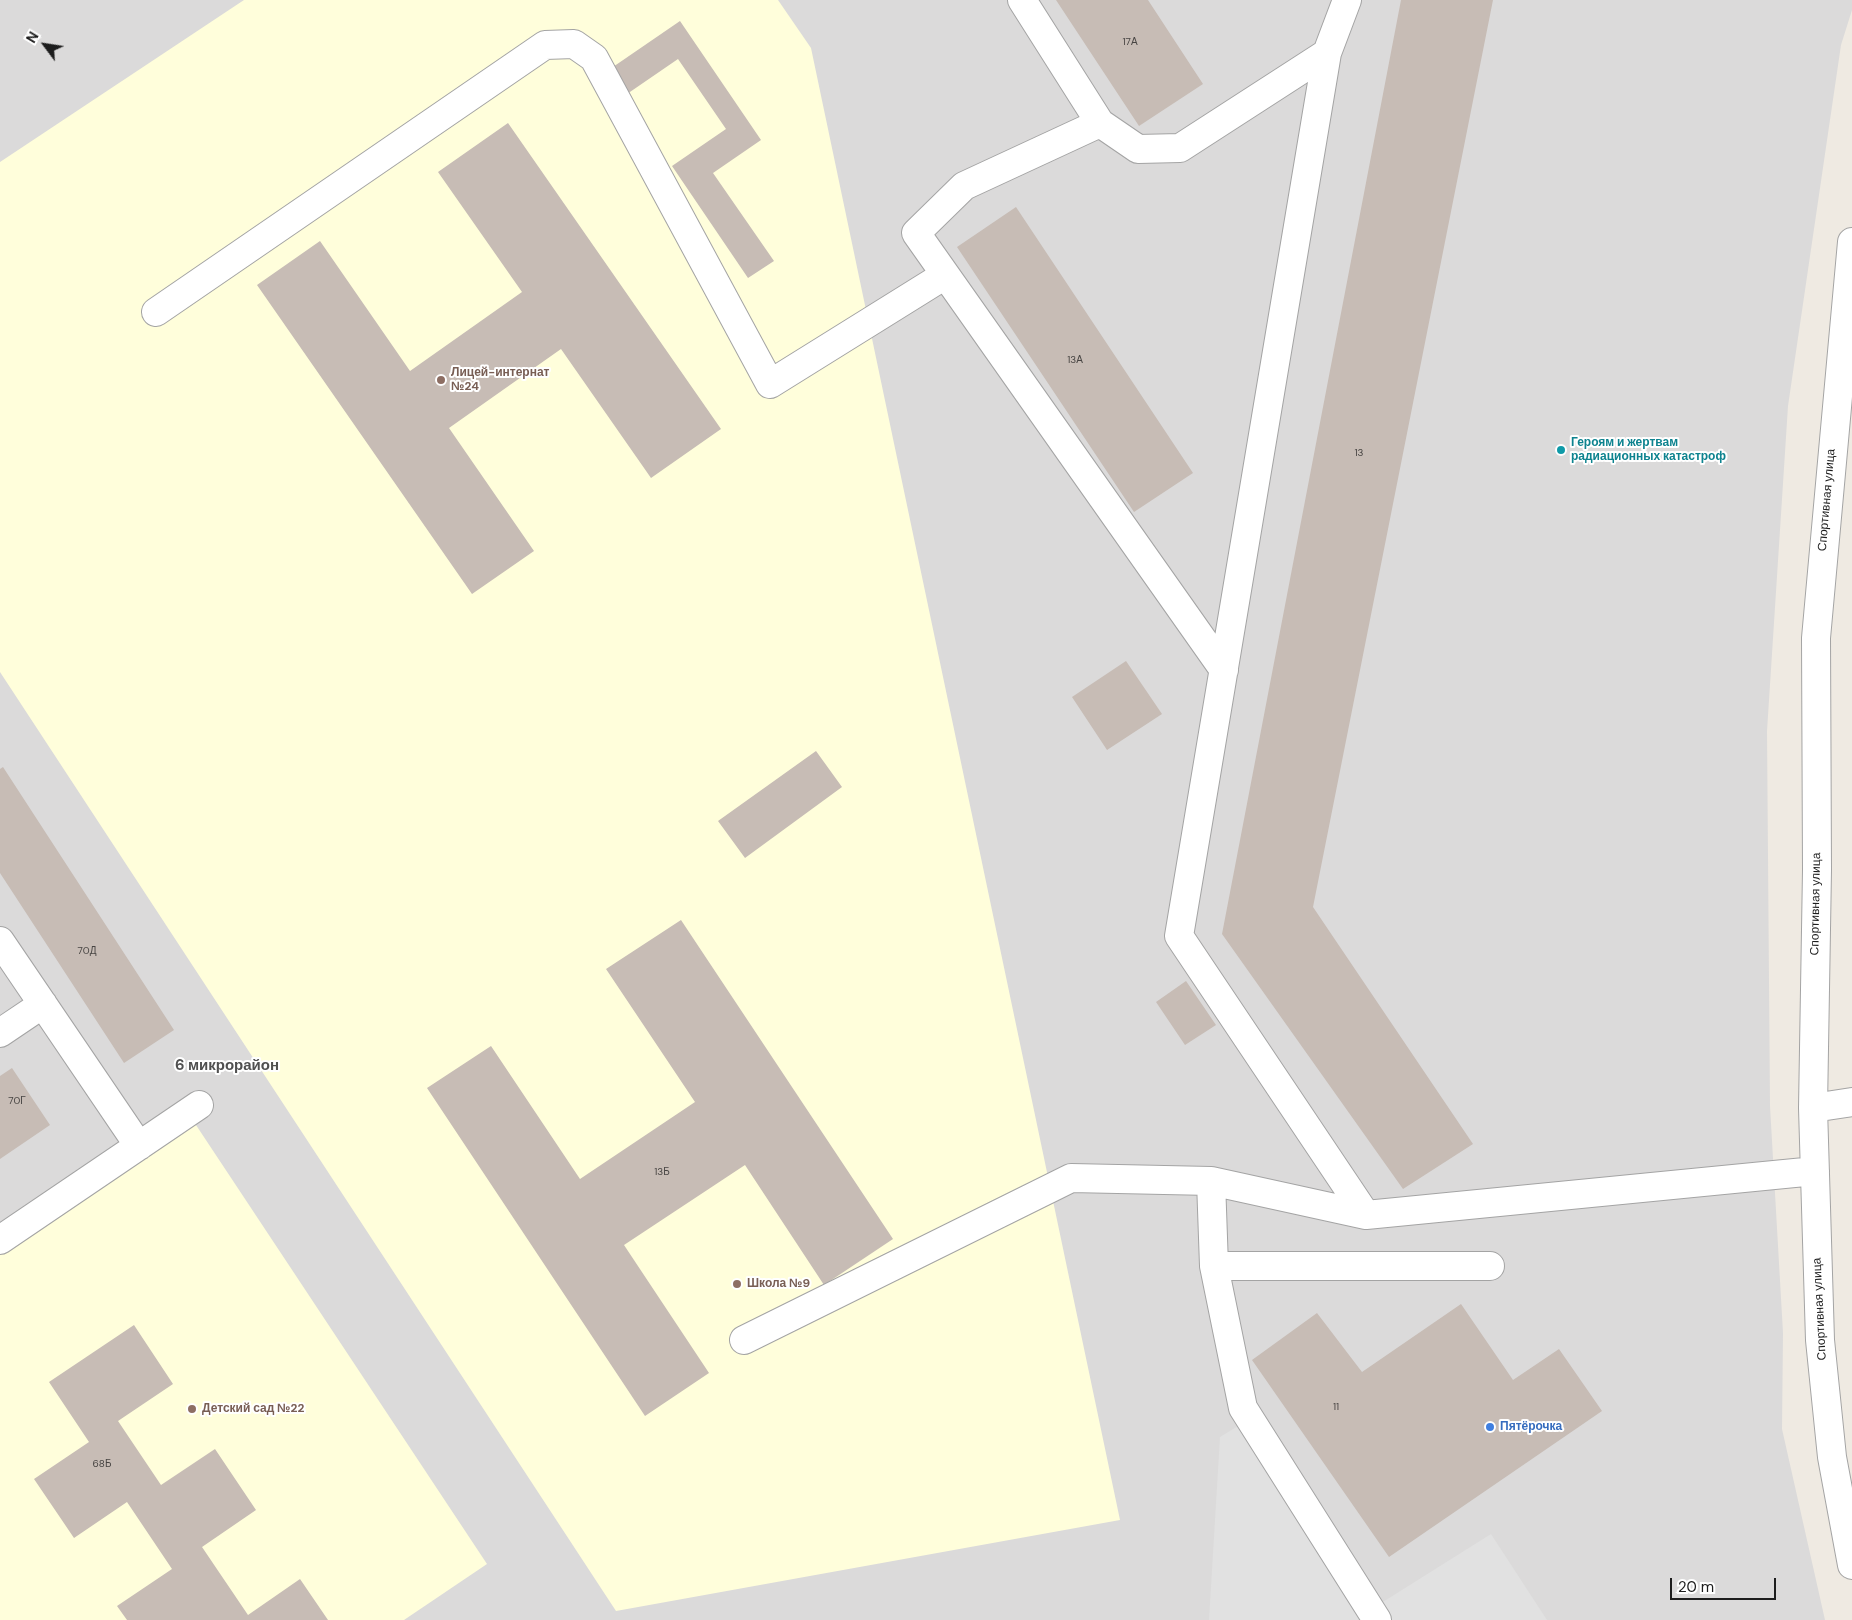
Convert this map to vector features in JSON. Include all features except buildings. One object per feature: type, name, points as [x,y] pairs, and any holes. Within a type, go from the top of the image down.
[{"type":"street","points":[[1022,0],[1100,123],[1138,149],[1180,148],[1328,53]]},
{"type":"street","points":[[1347,0],[1328,53],[1179,936],[1366,1215]]},
{"type":"street","points":[[156,312],[545,45],[574,44],[594,58],[770,384],[945,275]]},
{"type":"street","points":[[1100,123],[964,186],[916,233],[1224,670]]},
{"type":"street","name":"Спортивная улица","points":[[1852,242],[1841,458],[1816,638],[1817,870],[1813,1108],[1820,1340],[1832,1457],[1852,1565]]},
{"type":"street","points":[[0,941],[139,1146]]},
{"type":"street","points":[[0,1033],[43,1004]]},
{"type":"street","points":[[1813,1108],[1852,1102]]},
{"type":"street","points":[[0,1240],[199,1105]]},
{"type":"street","points":[[744,1340],[1071,1178],[1211,1181],[1366,1215],[1815,1171]]},
{"type":"street","points":[[1211,1181],[1214,1266],[1243,1408],[1377,1620]]},
{"type":"street","points":[[1214,1266],[1490,1266]]},
{"type":"shaded area","points":[[0,0],[1852,0],[1852,10],[1841,45],[1788,406],[1767,731],[1770,1106],[1783,1333],[1782,1429],[1825,1620],[0,1620]]},
{"type":"shaded area","points":[[244,0],[778,0],[811,48],[1120,1520],[616,1611],[0,672],[0,162]]},
{"type":"shaded area","name":"Детский сад №22","points":[[194,1122],[487,1564],[404,1620],[0,1620],[0,1253]]},
{"type":"shaded area","points":[[1251,1418],[1378,1605],[1491,1534],[1547,1620],[1209,1620],[1220,1437]]},
{"type":"place","name":"Лицей-интернат №24","points":[[441,380]]},
{"type":"place","name":"Героям и жертвам радиационных катастроф","points":[[1561,450]]},
{"type":"place","name":"Школа №9","points":[[737,1284]]},
{"type":"place","name":"Детский сад №22","points":[[192,1409]]},
{"type":"place","name":"Пятёрочка","points":[[1490,1427]]},
{"type":"district","name":"6 микрорайон","points":[[227,1066]]}]
